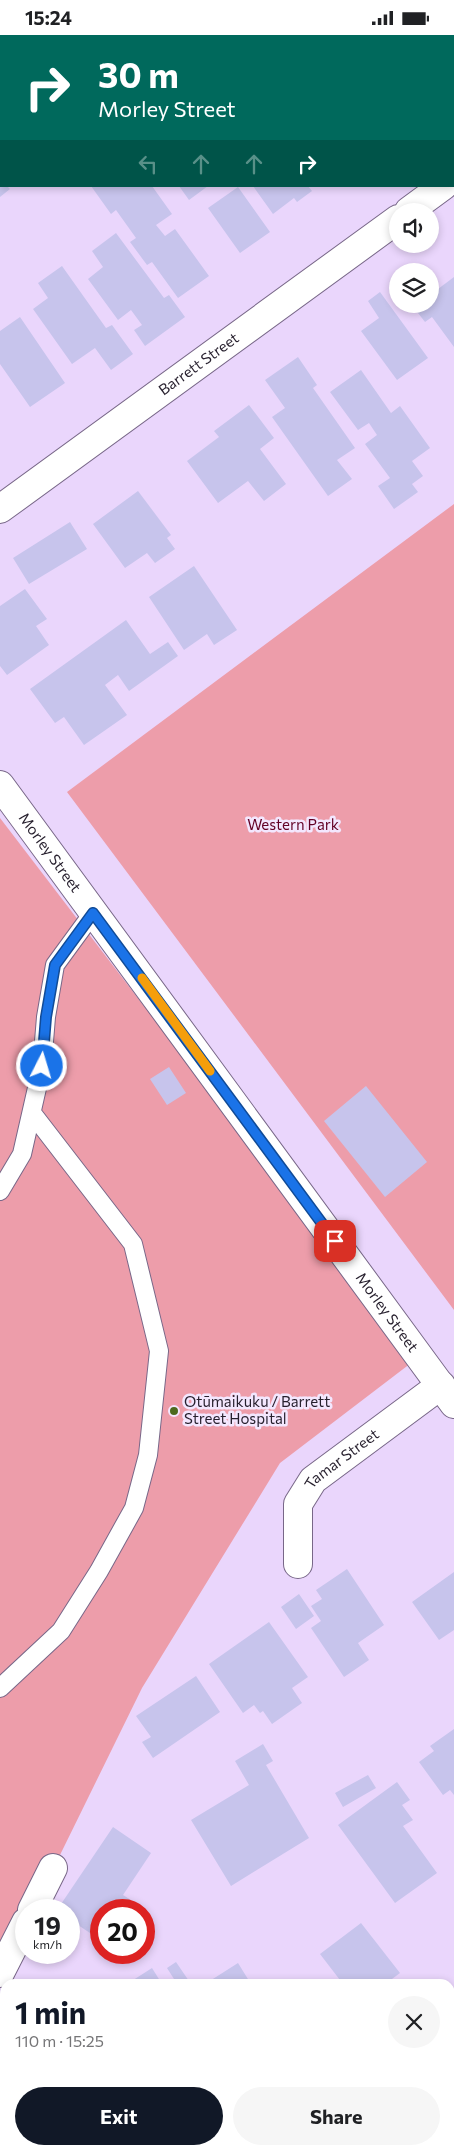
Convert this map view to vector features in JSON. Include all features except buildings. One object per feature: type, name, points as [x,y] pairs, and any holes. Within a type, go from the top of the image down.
[{"type":"street","points":[[419,203],[442,187]]},
{"type":"street","name":"Barrett Street","points":[[0,509],[389,226]]},
{"type":"street","name":"Morley Street","points":[[0,785],[447,1395]]},
{"type":"street","name":"Tamar Street","points":[[298,1564],[298,1504],[313,1480],[447,1395]]},
{"type":"street","points":[[38,1899],[53,1868]]},
{"type":"street","points":[[0,1973],[15,1944]]},
{"type":"lane","points":[[0,1191],[22,1154],[32,1113],[42,1066],[46,1017],[55,965],[93,913]]},
{"type":"lane","points":[[0,1688],[62,1631],[99,1571],[134,1508],[148,1455],[159,1351],[133,1244],[32,1113]]},
{"type":"green space","name":"Western Park","points":[[454,504],[454,1310],[67,792]]},
{"type":"green space","name":"Otūmaikuku / Barrett Street Hospital","points":[[0,818],[415,1360],[280,1463],[142,1688],[60,1855],[32,1899],[15,1899],[15,1926],[0,1950]]},
{"type":"slow traffic","points":[[142,978],[210,1071]]},
{"type":"place","name":"Otūmaikuku / Barrett Street Hospital","points":[[174,1411]]},
{"type":"route","points":[[42,1066],[46,1017],[55,965],[93,913],[335,1241]]}]
